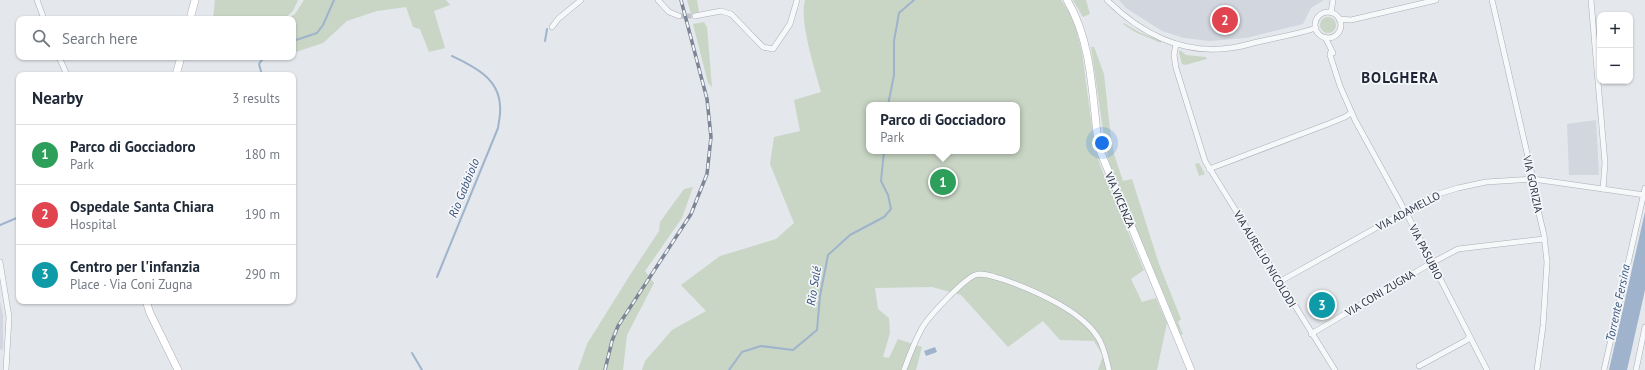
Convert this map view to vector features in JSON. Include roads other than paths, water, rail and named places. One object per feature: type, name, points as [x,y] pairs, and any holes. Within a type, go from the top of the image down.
[{"type":"main road","points":[[191,16],[195,0]]},
{"type":"main road","name":"VIA VICENZA","points":[[1067,0],[1080,27],[1086,51],[1098,142],[1102,158],[1191,370]]},
{"type":"main road","points":[[177,72],[180,60]]},
{"type":"main road","points":[[147,304],[178,370]]},
{"type":"street","points":[[37,0],[43,16]]},
{"type":"street","points":[[552,26],[558,19],[581,0]]},
{"type":"street","points":[[658,0],[669,12],[679,16]]},
{"type":"street","points":[[695,16],[722,11],[731,14],[763,46],[773,49],[790,24],[798,0]]},
{"type":"street","points":[[1107,0],[1120,12],[1147,32],[1176,44],[1208,49],[1230,48],[1316,28]]},
{"type":"street","points":[[1331,13],[1333,0]]},
{"type":"street","points":[[1339,19],[1340,27],[1337,34],[1324,37],[1317,32],[1316,21],[1323,13],[1331,13],[1339,19],[1351,20],[1436,0]]},
{"type":"street","name":"VIA GORIZIA","points":[[1492,0],[1533,178],[1547,262],[1543,326],[1537,370]]},
{"type":"street","points":[[1591,0],[1605,163],[1603,189]]},
{"type":"street","name":"VIA PASUBIO","points":[[1324,37],[1331,51],[1330,55],[1351,113],[1405,212],[1487,370]]},
{"type":"street","name":"VIA AURELIO NICOLODI","points":[[1176,44],[1174,55],[1176,68],[1203,157],[1311,334],[1335,370]]},
{"type":"street","points":[[60,60],[66,72]]},
{"type":"street","points":[[1209,169],[1351,113]]},
{"type":"street","name":"VIA ADAMELLO","points":[[1279,282],[1436,195],[1458,188],[1486,182],[1533,178],[1644,195]]},
{"type":"street","points":[[1604,370],[1645,188]]},
{"type":"street","name":"VIA CONI ZUGNA","points":[[1311,334],[1431,263],[1458,249],[1544,239]]},
{"type":"street","points":[[0,262],[9,317],[6,370]]},
{"type":"street","points":[[904,370],[923,327],[959,286],[976,274],[986,274],[1022,286],[1042,295],[1078,317],[1097,336],[1102,346],[1109,370]]},
{"type":"street","points":[[1636,370],[1645,327]]},
{"type":"street","points":[[1419,366],[1469,337]]},
{"type":"water","points":[[1645,212],[1645,290],[1627,370],[1609,370]]},
{"type":"water","points":[[935,347],[937,352],[926,356],[924,351]]},
{"type":"waterway","points":[[296,40],[317,33],[323,25],[334,0]]},
{"type":"waterway","name":"Rio Salé","points":[[889,102],[894,75],[894,41],[899,13],[914,0]]},
{"type":"waterway","points":[[545,41],[547,29]]},
{"type":"waterway","name":"Rio Gabbiolo","points":[[437,277],[498,128],[500,114],[499,96],[490,81],[484,74],[452,56]]},
{"type":"waterway","points":[[261,72],[259,64],[262,60]]},
{"type":"waterway","name":"Rio Salé","points":[[729,370],[742,352],[761,346],[793,350],[817,330],[820,296],[828,255],[850,235],[884,217],[891,209],[888,195],[881,181],[884,154]]},
{"type":"waterway","points":[[0,225],[16,218]]},
{"type":"waterway","name":"Rio Gabbiolo","points":[[412,353],[422,370]]},
{"type":"tunnel","points":[[679,16],[695,16]]},
{"type":"railway","points":[[605,370],[612,341],[618,326],[691,214],[707,174],[711,137],[707,99],[681,0]]},
{"type":"place","name":"Ospedale Santa Chiara","points":[[1225,20]]},
{"type":"place","name":"Parco di Gocciadoro","points":[[943,182]]},
{"type":"place","name":"Centro per l'infanzia","points":[[1322,305]]},
{"type":"district","name":"BOLGHERA","points":[[1400,78]]},
{"type":"water label","name":"Torrente Fersina","points":[[1618,303]]}]
